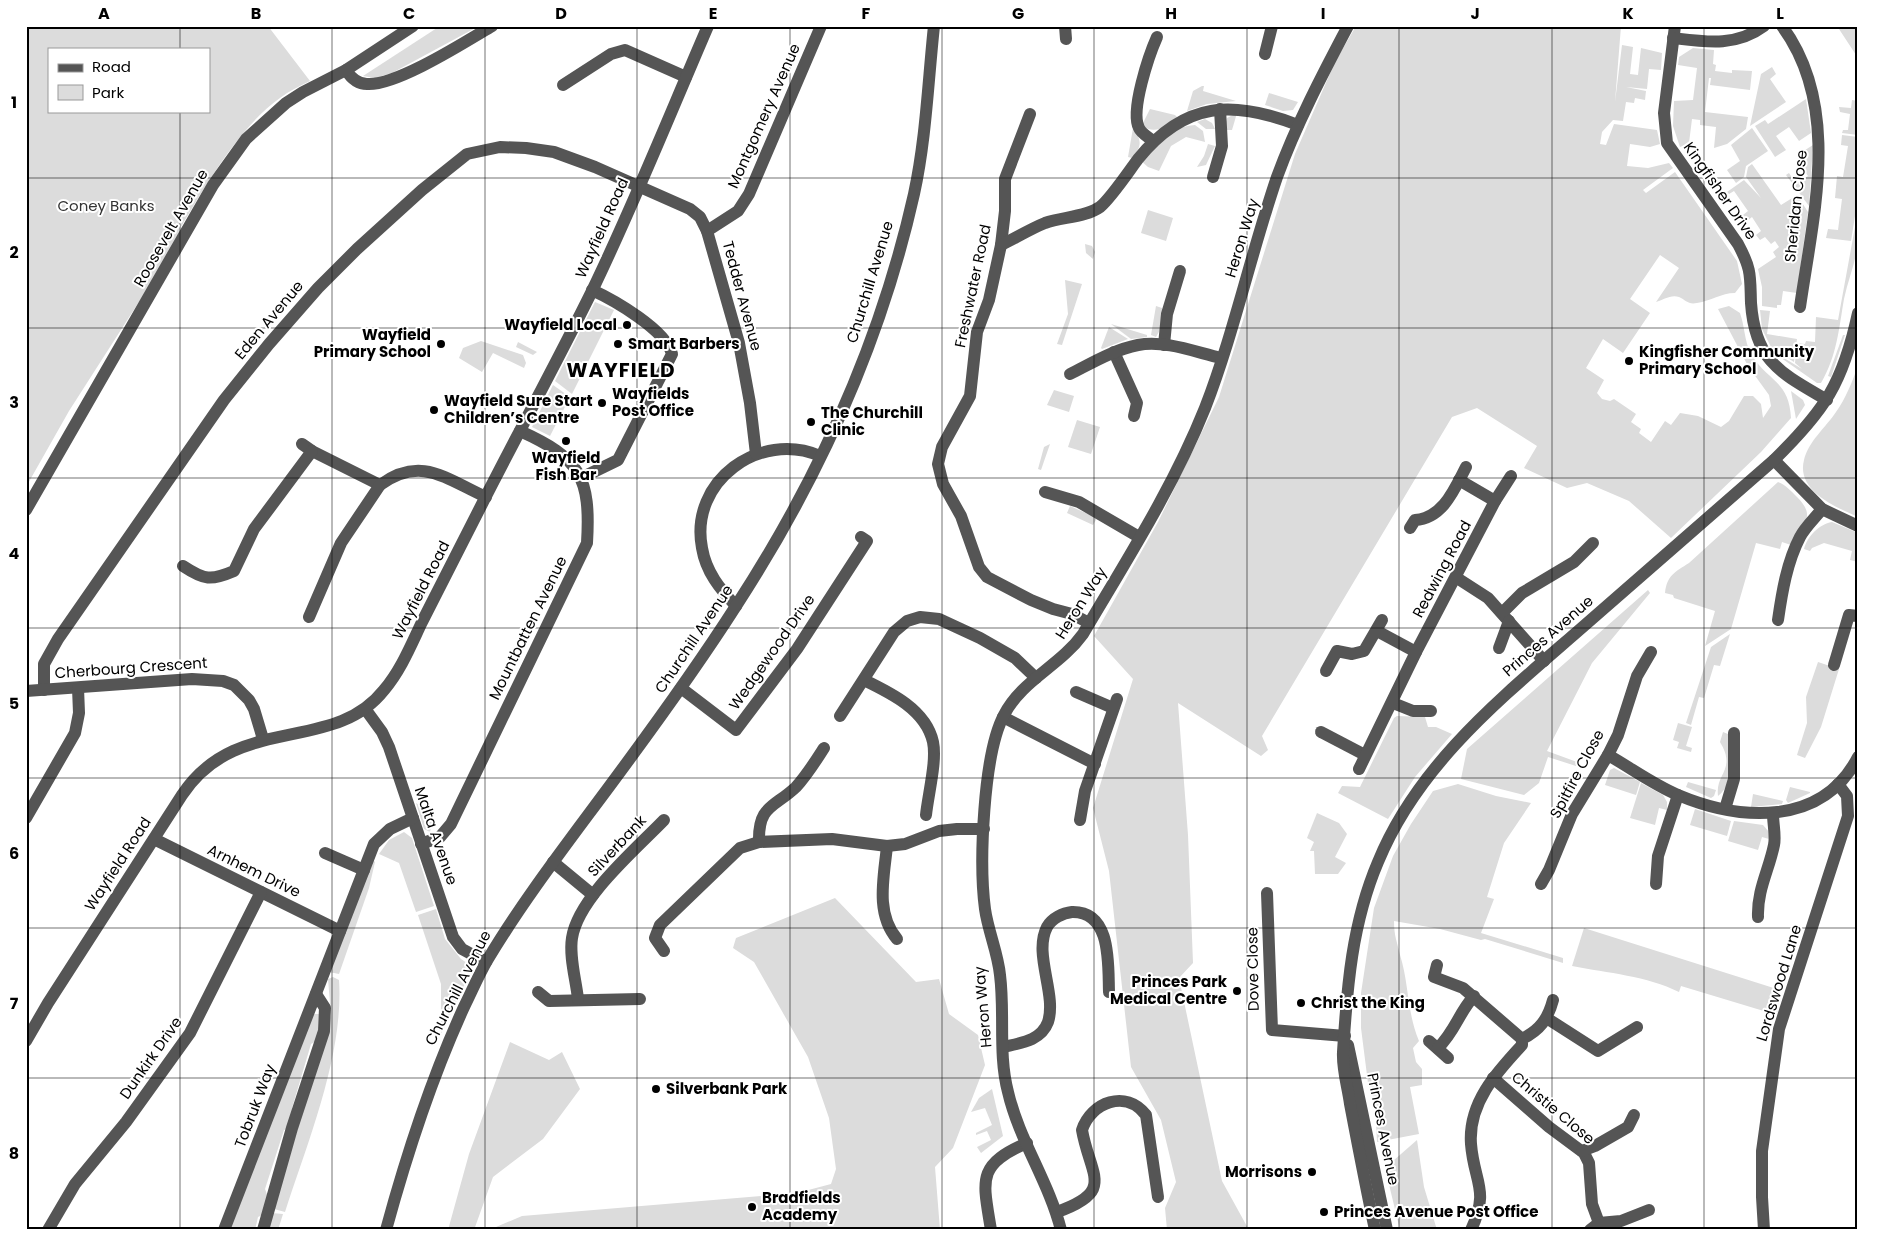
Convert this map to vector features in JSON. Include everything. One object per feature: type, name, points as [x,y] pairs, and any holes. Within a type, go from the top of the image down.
[{"type":"street","points":[[346,70],[352,79],[365,85],[386,82],[492,26]]},
{"type":"street","name":"Wayfield Road","points":[[26,1041],[187,787],[202,771],[226,753],[263,739],[334,724],[366,710],[386,689],[397,672],[592,290],[708,26]]},
{"type":"street","name":"Montgomery Avenue","points":[[707,231],[738,211],[748,194],[821,26]]},
{"type":"street","name":"Churchill Avenue","points":[[386,1230],[416,1129],[442,1054],[486,962],[521,905],[681,688],[736,606],[775,541],[850,394],[873,333],[914,193],[922,144],[934,26]]},
{"type":"street","points":[[1265,54],[1272,26]]},
{"type":"street","name":"Heron Way","points":[[1061,1230],[1057,1212],[1027,1143],[1008,1092],[1003,1047],[1000,974],[985,910],[981,874],[994,740],[1003,716],[1012,701],[1036,678],[1069,652],[1089,623],[1188,448],[1221,358],[1277,176],[1298,125],[1348,26]]},
{"type":"street","points":[[1674,32],[1726,42],[1747,37],[1764,26]]},
{"type":"street","name":"Sheridan Close","points":[[1782,26],[1794,45],[1810,87],[1819,137],[1818,182],[1800,307]]},
{"type":"street","name":"Roosevelt Avenue","points":[[26,510],[229,162],[246,139],[286,103],[346,70],[408,28]]},
{"type":"street","name":"Kingfisher Drive","points":[[1674,32],[1664,113],[1667,144],[1738,244],[1748,262],[1752,277],[1754,329],[1762,349],[1788,376],[1827,400]]},
{"type":"street","points":[[1153,141],[1139,130],[1136,117],[1148,58],[1157,37]]},
{"type":"street","points":[[572,84],[612,54],[625,50],[686,77]]},
{"type":"street","points":[[1001,245],[1045,223],[1100,207],[1153,141],[1182,121],[1199,113],[1238,108],[1255,110],[1298,125]]},
{"type":"street","points":[[1213,177],[1222,146],[1220,109]]},
{"type":"street","name":"Freshwater Road","points":[[1030,114],[1006,173],[1005,210],[1001,245],[989,300],[977,332],[970,396],[942,447],[938,464],[940,475],[970,535],[980,566],[987,577],[1031,600],[1072,614],[1089,623]]},
{"type":"street","name":"Eden Avenue","points":[[44,690],[43,666],[50,651],[224,400],[318,288],[357,249],[422,190],[467,154],[500,147],[554,152],[638,186]]},
{"type":"street","name":"Tedder Avenue","points":[[638,186],[690,209],[700,217],[707,231],[739,343],[750,403],[756,454]]},
{"type":"street","points":[[1164,345],[1167,314],[1180,271]]},
{"type":"street","points":[[581,478],[618,460],[672,354],[669,345],[629,310],[592,290]]},
{"type":"street","name":"Princes Avenue","points":[[1375,1230],[1344,1064],[1347,993],[1354,942],[1368,886],[1390,836],[1420,787],[1455,743],[1544,661],[1774,460],[1802,432],[1827,400],[1848,357],[1858,313]]},
{"type":"street","points":[[1070,374],[1114,352],[1138,345],[1164,345],[1221,358]]},
{"type":"street","points":[[1114,352],[1137,404],[1134,416]]},
{"type":"street","name":"Mountbatten Avenue","points":[[421,844],[440,837],[451,824],[587,543],[588,507],[581,478],[565,456],[557,449],[520,431]]},
{"type":"street","points":[[183,566],[202,578],[221,577],[234,571],[254,529],[307,448],[380,485]]},
{"type":"street","points":[[736,606],[715,582],[706,564],[701,547],[703,511],[712,492],[724,475],[756,454],[790,449],[820,456]]},
{"type":"street","points":[[1774,460],[1822,509],[1858,526]]},
{"type":"street","name":"Redwing Road","points":[[1410,528],[1415,520],[1427,519],[1439,512],[1466,467]]},
{"type":"street","points":[[309,617],[342,543],[380,485],[406,470],[426,470],[486,497]]},
{"type":"street","name":"Redwing Road","points":[[1359,768],[1393,704],[1416,652],[1511,476]]},
{"type":"street","points":[[1459,480],[1496,501]]},
{"type":"street","points":[[1045,492],[1079,502],[1139,537]]},
{"type":"street","points":[[1778,620],[1782,590],[1794,550],[1800,535],[1822,509]]},
{"type":"street","name":"Wedgewood Drive","points":[[681,688],[736,730],[819,616],[867,541],[861,537]]},
{"type":"street","points":[[1499,648],[1506,616],[1522,593],[1574,562],[1593,543]]},
{"type":"street","points":[[1457,578],[1488,598],[1544,661]]},
{"type":"street","points":[[1834,664],[1849,615],[1858,616]]},
{"type":"street","points":[[840,716],[864,680],[883,646],[894,632],[907,621],[920,617],[940,619],[980,638],[1015,658],[1036,678]]},
{"type":"street","points":[[1326,671],[1337,651],[1352,654],[1364,652],[1380,626],[1416,652]]},
{"type":"street","name":"Spitfire Close","points":[[1541,884],[1549,870],[1572,814],[1608,755],[1618,734],[1637,676],[1651,652]]},
{"type":"street","name":"Cherbourg Crescent","points":[[26,692],[200,678],[223,680],[234,686],[249,700],[254,709],[263,739]]},
{"type":"street","points":[[864,680],[910,707],[928,727],[933,744],[926,815]]},
{"type":"street","points":[[26,818],[75,733],[79,713],[78,688]]},
{"type":"street","points":[[1076,692],[1115,704],[1085,791],[1080,820]]},
{"type":"street","points":[[1393,704],[1413,712],[1431,711]]},
{"type":"street","name":"Malta Avenue","points":[[366,710],[382,732],[389,747],[456,944],[469,955],[486,962]]},
{"type":"street","points":[[1003,716],[1095,764]]},
{"type":"street","points":[[1320,732],[1366,755]]},
{"type":"street","points":[[1724,809],[1734,779],[1734,733]]},
{"type":"street","points":[[759,842],[759,826],[765,811],[795,788],[810,771],[824,748]]},
{"type":"street","points":[[1608,755],[1678,795],[1724,809],[1745,813],[1773,814],[1797,808],[1822,797],[1838,784],[1852,768],[1858,757]]},
{"type":"street","name":"Lordswood Lane","points":[[1764,1230],[1762,1151],[1772,1066],[1779,1029],[1848,816],[1847,796],[1838,784]]},
{"type":"street","points":[[1656,884],[1658,856],[1678,795]]},
{"type":"street","points":[[1758,917],[1760,894],[1774,844],[1773,814]]},
{"type":"street","name":"Tobruk Way","points":[[224,1230],[374,844],[390,829],[413,818]]},
{"type":"street","name":"Silverbank","points":[[578,1000],[572,940],[583,911],[593,895],[664,820]]},
{"type":"street","points":[[664,951],[655,938],[660,925],[740,848],[759,842],[832,839],[887,846],[905,844],[939,831],[984,829]]},
{"type":"street","name":"Arnhem Drive","points":[[154,839],[340,931]]},
{"type":"street","points":[[887,846],[883,894],[884,914],[887,928],[897,939]]},
{"type":"street","points":[[325,853],[364,870]]},
{"type":"street","name":"Silverbank","points":[[553,862],[593,895]]},
{"type":"street","name":"Dunkirk Drive","points":[[48,1230],[75,1184],[126,1122],[190,1033],[261,892]]},
{"type":"street","name":"Dove Close","points":[[1267,893],[1272,1030],[1346,1036]]},
{"type":"street","points":[[1003,1047],[1027,1042],[1041,1034],[1048,1022],[1049,1007],[1043,938],[1048,926],[1056,918],[1068,913],[1078,912],[1088,915],[1097,922],[1106,945],[1109,992]]},
{"type":"street","points":[[1437,965],[1434,977],[1458,984],[1522,1039],[1522,1045],[1493,1078],[1480,1100],[1472,1126],[1472,1148],[1481,1196],[1478,1215],[1471,1230]]},
{"type":"street","points":[[538,992],[549,1001],[640,999]]},
{"type":"street","points":[[263,1230],[292,1128],[324,1031],[325,1008],[316,994]]},
{"type":"street","points":[[1448,1058],[1434,1045],[1451,1036],[1463,1009],[1474,996]]},
{"type":"street","points":[[1522,1039],[1531,1034],[1548,1019],[1553,1000]]},
{"type":"street","points":[[1548,1019],[1598,1051],[1637,1027]]},
{"type":"street","name":"Princes Avenue","points":[[1346,1036],[1386,1230]]},
{"type":"street","name":"Christie Close","points":[[1493,1078],[1549,1127],[1582,1150],[1589,1163],[1594,1227],[1649,1210]]},
{"type":"street","points":[[1057,1212],[1076,1206],[1092,1193],[1096,1179],[1082,1130],[1092,1110],[1102,1104],[1116,1101],[1139,1106],[1146,1115],[1158,1197]]},
{"type":"street","points":[[1582,1150],[1595,1146],[1628,1128],[1634,1115]]},
{"type":"street","points":[[991,1230],[986,1176],[991,1164],[1004,1153],[1027,1143]]},
{"type":"green space","name":"Coney Banks","points":[[26,26],[268,26],[310,81],[287,93],[265,110],[237,140],[201,193],[181,227],[183,233],[69,411],[26,487]]},
{"type":"green space","points":[[440,26],[479,26],[392,73],[375,78],[363,76]]},
{"type":"green space","points":[[1356,26],[1621,26],[1615,102],[1622,45],[1633,47],[1630,74],[1638,75],[1641,48],[1662,53],[1661,70],[1649,69],[1647,89],[1626,87],[1646,91],[1645,100],[1635,98],[1634,103],[1626,102],[1623,121],[1613,120],[1602,132],[1600,144],[1606,145],[1614,124],[1657,130],[1660,144],[1650,147],[1630,144],[1627,166],[1648,168],[1669,163],[1673,168],[1643,190],[1646,193],[1675,172],[1737,261],[1742,284],[1735,293],[1725,294],[1702,302],[1691,303],[1673,296],[1656,302],[1679,268],[1660,255],[1630,299],[1650,313],[1623,353],[1603,339],[1586,368],[1604,380],[1597,393],[1602,399],[1610,401],[1614,399],[1636,414],[1631,422],[1641,429],[1639,433],[1651,442],[1665,421],[1671,425],[1680,413],[1698,416],[1721,427],[1729,421],[1744,396],[1753,396],[1761,404],[1763,418],[1771,406],[1769,395],[1748,366],[1718,309],[1729,306],[1740,313],[1751,354],[1782,388],[1789,405],[1791,418],[1761,452],[1671,538],[1629,501],[1587,483],[1567,488],[1524,468],[1537,446],[1477,408],[1452,417],[1262,736],[1268,750],[1261,756],[1178,703],[1188,835],[1193,963],[1179,978],[1222,1181],[1249,1230],[1167,1230],[1165,1208],[1176,1182],[1161,1120],[1131,1067],[1109,871],[1093,808],[1133,679],[1094,636],[1158,522],[1219,397],[1295,154],[1335,62]]},
{"type":"green space","points":[[1837,26],[1858,26],[1858,58],[1839,29]]},
{"type":"green space","points":[[1693,48],[1714,50],[1713,64],[1716,65],[1715,71],[1732,73],[1732,70],[1752,71],[1750,90],[1710,85],[1711,78],[1709,78],[1705,112],[1748,117],[1746,129],[1727,144],[1714,148],[1716,127],[1700,125],[1700,120],[1692,119],[1689,143],[1680,147],[1673,126],[1674,101],[1693,100],[1697,68],[1678,65],[1679,57]]},
{"type":"green space","points":[[1772,67],[1776,74],[1770,79],[1786,102],[1750,126],[1761,74]]},
{"type":"green space","points":[[1204,86],[1203,91],[1236,101],[1207,104],[1187,111],[1193,91]]},
{"type":"green space","points":[[1269,93],[1298,102],[1293,110],[1283,111],[1265,105]]},
{"type":"green space","points":[[1806,99],[1811,133],[1799,141],[1789,127],[1776,136],[1786,150],[1775,157],[1755,126],[1765,120],[1768,124]]},
{"type":"green space","points":[[1852,100],[1858,101],[1858,135],[1842,133],[1843,130],[1848,130],[1850,114],[1840,112],[1839,107],[1851,108]]},
{"type":"green space","points":[[1150,109],[1175,115],[1178,118],[1160,129],[1151,130],[1142,125]]},
{"type":"green space","points":[[1237,113],[1232,130],[1224,130],[1227,118]]},
{"type":"green space","points":[[1205,119],[1212,123],[1215,129],[1206,129],[1197,122]]},
{"type":"green space","points":[[1195,125],[1203,131],[1205,142],[1186,137],[1171,146],[1159,171],[1148,167],[1140,160],[1164,137],[1179,129]]},
{"type":"green space","points":[[1133,128],[1140,143],[1138,150],[1132,158],[1128,157]]},
{"type":"green space","points":[[1752,128],[1768,151],[1746,166],[1744,177],[1736,183],[1727,170],[1740,161],[1731,145]]},
{"type":"green space","points":[[1842,135],[1858,137],[1859,214],[1857,247],[1831,363],[1821,383],[1817,383],[1774,353],[1762,329],[1760,310],[1770,311],[1767,334],[1797,339],[1794,362],[1786,357],[1784,358],[1802,369],[1795,363],[1797,343],[1815,342],[1816,317],[1838,320],[1857,216],[1855,216],[1851,241],[1826,238],[1828,229],[1838,230],[1842,199],[1835,198],[1837,176],[1843,177],[1848,146],[1841,145]]},
{"type":"green space","points":[[1208,144],[1215,146],[1206,165],[1197,167],[1204,156]]},
{"type":"green space","points":[[1813,145],[1809,206],[1786,175],[1789,173],[1796,184],[1808,176],[1799,163],[1806,158],[1802,152]]},
{"type":"green space","points":[[1752,164],[1781,205],[1797,195],[1808,212],[1797,293],[1783,291],[1781,305],[1777,305],[1777,308],[1762,306],[1762,287],[1758,269],[1776,257],[1773,252],[1779,247],[1775,241],[1771,244],[1765,237],[1760,240],[1756,235],[1761,231],[1752,217],[1747,221],[1743,215],[1748,211],[1734,191],[1729,194],[1727,192],[1744,180],[1761,198],[1746,177],[1748,167]]},
{"type":"green space","points":[[1148,210],[1173,218],[1166,241],[1141,233]]},
{"type":"green space","points":[[1085,244],[1092,246],[1095,252],[1093,259],[1086,253]]},
{"type":"green space","points":[[1065,280],[1082,284],[1062,345],[1057,344],[1068,314]]},
{"type":"green space","points":[[595,302],[614,310],[572,394],[555,381]]},
{"type":"green space","points":[[1156,306],[1162,308],[1160,330],[1156,337],[1151,335]]},
{"type":"green space","points":[[1111,324],[1147,335],[1147,337],[1131,339]]},
{"type":"green space","points":[[1109,327],[1128,339],[1102,349],[1101,348]]},
{"type":"green space","points":[[1843,335],[1845,335],[1831,377],[1828,376]]},
{"type":"green space","points":[[481,341],[523,355],[526,363],[524,368],[493,353],[482,372],[459,358],[463,348]]},
{"type":"green space","points":[[518,342],[537,352],[533,355],[516,347]]},
{"type":"green space","points":[[1858,366],[1858,517],[1829,503],[1820,496],[1806,481],[1803,471],[1804,460],[1809,447],[1840,407]]},
{"type":"green space","points":[[553,385],[570,397],[550,436],[532,427]]},
{"type":"green space","points":[[1054,390],[1074,396],[1069,412],[1047,405]]},
{"type":"green space","points":[[1791,391],[1803,400],[1805,405],[1796,419]]},
{"type":"green space","points":[[1077,420],[1100,427],[1091,454],[1068,447]]},
{"type":"green space","points":[[1050,444],[1041,470],[1038,469],[1044,447]]},
{"type":"green space","points":[[1778,482],[1788,488],[1803,504],[1807,515],[1806,521],[1791,545],[1782,542],[1780,549],[1756,543],[1731,629],[1705,646],[1715,611],[1674,598],[1673,595],[1665,593],[1668,582],[1672,575],[1689,563]]},
{"type":"green space","points":[[1070,506],[1097,518],[1093,525],[1067,513]]},
{"type":"green space","points":[[1832,522],[1858,533],[1858,562],[1850,560],[1852,551],[1824,543],[1812,548],[1810,551],[1804,549],[1814,532],[1823,525]]},
{"type":"green space","points":[[1648,590],[1650,593],[1592,663],[1547,751],[1577,762],[1576,766],[1548,757],[1539,783],[1524,795],[1461,779],[1467,749]]},
{"type":"green space","points":[[1730,634],[1720,666],[1714,665],[1704,698],[1699,697],[1691,725],[1686,723],[1711,647]]},
{"type":"green space","points":[[1818,662],[1839,669],[1821,727],[1805,758],[1797,755],[1807,723],[1806,697]]},
{"type":"green space","points":[[1397,716],[1425,717],[1428,727],[1436,727],[1452,734],[1415,777],[1388,819],[1338,793],[1342,786],[1360,787],[1394,718]]},
{"type":"green space","points":[[1678,723],[1692,727],[1686,746],[1692,748],[1691,752],[1677,748],[1679,742],[1673,740]]},
{"type":"green space","points":[[1723,732],[1728,734],[1730,767],[1727,784],[1718,796],[1719,782],[1726,765],[1725,751],[1720,742]]},
{"type":"green space","points":[[1614,768],[1640,782],[1636,795],[1605,785],[1610,770]]},
{"type":"green space","points":[[1688,782],[1716,790],[1714,796],[1711,798],[1686,787]]},
{"type":"green space","points":[[1641,783],[1663,795],[1667,802],[1667,810],[1659,808],[1655,825],[1630,818]]},
{"type":"green space","points":[[1458,784],[1496,796],[1531,803],[1504,843],[1487,897],[1494,899],[1481,933],[1563,958],[1563,963],[1485,939],[1481,940],[1440,929],[1394,921],[1395,935],[1405,976],[1412,1020],[1419,1041],[1413,1048],[1416,1062],[1422,1069],[1422,1085],[1410,1087],[1419,1134],[1377,1142],[1375,1102],[1368,1083],[1361,1028],[1361,993],[1374,908],[1393,856],[1433,791]]},
{"type":"green space","points":[[1790,787],[1810,793],[1788,803],[1786,800]]},
{"type":"green space","points":[[1753,794],[1783,801],[1782,804],[1751,807]]},
{"type":"green space","points":[[416,803],[434,814],[430,832],[424,829]]},
{"type":"green space","points":[[1695,809],[1731,821],[1727,836],[1690,825]]},
{"type":"green space","points":[[1317,813],[1339,823],[1347,834],[1335,857],[1346,863],[1338,874],[1315,874],[1314,851],[1310,851],[1314,842],[1307,838]]},
{"type":"green space","points":[[1734,821],[1763,825],[1769,832],[1769,839],[1762,837],[1758,850],[1728,841]]},
{"type":"green space","points":[[404,832],[412,838],[434,906],[416,912],[399,863],[379,854],[389,840]]},
{"type":"green space","points":[[373,860],[375,862],[369,888],[339,974],[329,972]]},
{"type":"green space","points":[[835,898],[916,982],[939,979],[949,1014],[978,1035],[985,1065],[953,1148],[935,1167],[940,1230],[489,1230],[522,1216],[797,1193],[831,1184],[836,1169],[829,1118],[808,1057],[754,962],[733,948],[736,938]]},
{"type":"green space","points":[[436,909],[445,939],[461,959],[473,967],[441,1034],[441,984],[418,915]]},
{"type":"green space","points":[[1584,928],[1780,990],[1777,1015],[1681,986],[1679,992],[1654,982],[1572,966]]},
{"type":"green space","points":[[333,977],[339,980],[339,1008],[330,1067],[314,1127],[285,1212],[274,1209],[331,1015],[328,979]]},
{"type":"green space","points":[[313,1014],[319,1014],[318,1040],[311,1044],[292,1108],[295,1114],[290,1128],[284,1130],[265,1189],[269,1200],[264,1214],[258,1217],[255,1230],[228,1230]]},
{"type":"green space","points":[[510,1042],[549,1060],[562,1052],[580,1089],[543,1139],[493,1177],[474,1230],[448,1230],[469,1154]]},
{"type":"green space","points":[[992,1089],[1003,1136],[981,1153],[977,1147],[991,1140],[987,1131],[976,1135],[976,1133],[992,1125],[985,1108],[971,1112],[979,1098]]},
{"type":"green space","points":[[1417,1140],[1424,1187],[1437,1230],[1400,1230],[1385,1168]]},
{"type":"green space","points":[[272,1213],[283,1214],[278,1230],[267,1230]]},
{"type":"place","name":"Wayfield Local","points":[[627,325]]},
{"type":"place","name":"Wayfield Primary School","points":[[441,344]]},
{"type":"place","name":"Smart Barbers","points":[[618,344]]},
{"type":"place","name":"Kingfisher Community Primary School","points":[[1629,361]]},
{"type":"place","name":"Wayfields Post Office","points":[[602,403]]},
{"type":"place","name":"Wayfield Sure Start Children’s Centre","points":[[434,410]]},
{"type":"place","name":"The Churchill Clinic","points":[[811,422]]},
{"type":"place","name":"Wayfield Fish Bar","points":[[566,441]]},
{"type":"place","name":"Princes Park Medical Centre","points":[[1237,991]]},
{"type":"place","name":"Christ the King","points":[[1301,1003]]},
{"type":"place","name":"Silverbank Park","points":[[656,1089]]},
{"type":"place","name":"Morrisons","points":[[1312,1172]]},
{"type":"place","name":"Bradfields Academy","points":[[752,1207]]},
{"type":"place","name":"Princes Avenue Post Office","points":[[1324,1212]]},
{"type":"district","name":"WAYFIELD","points":[[621,370]]}]
